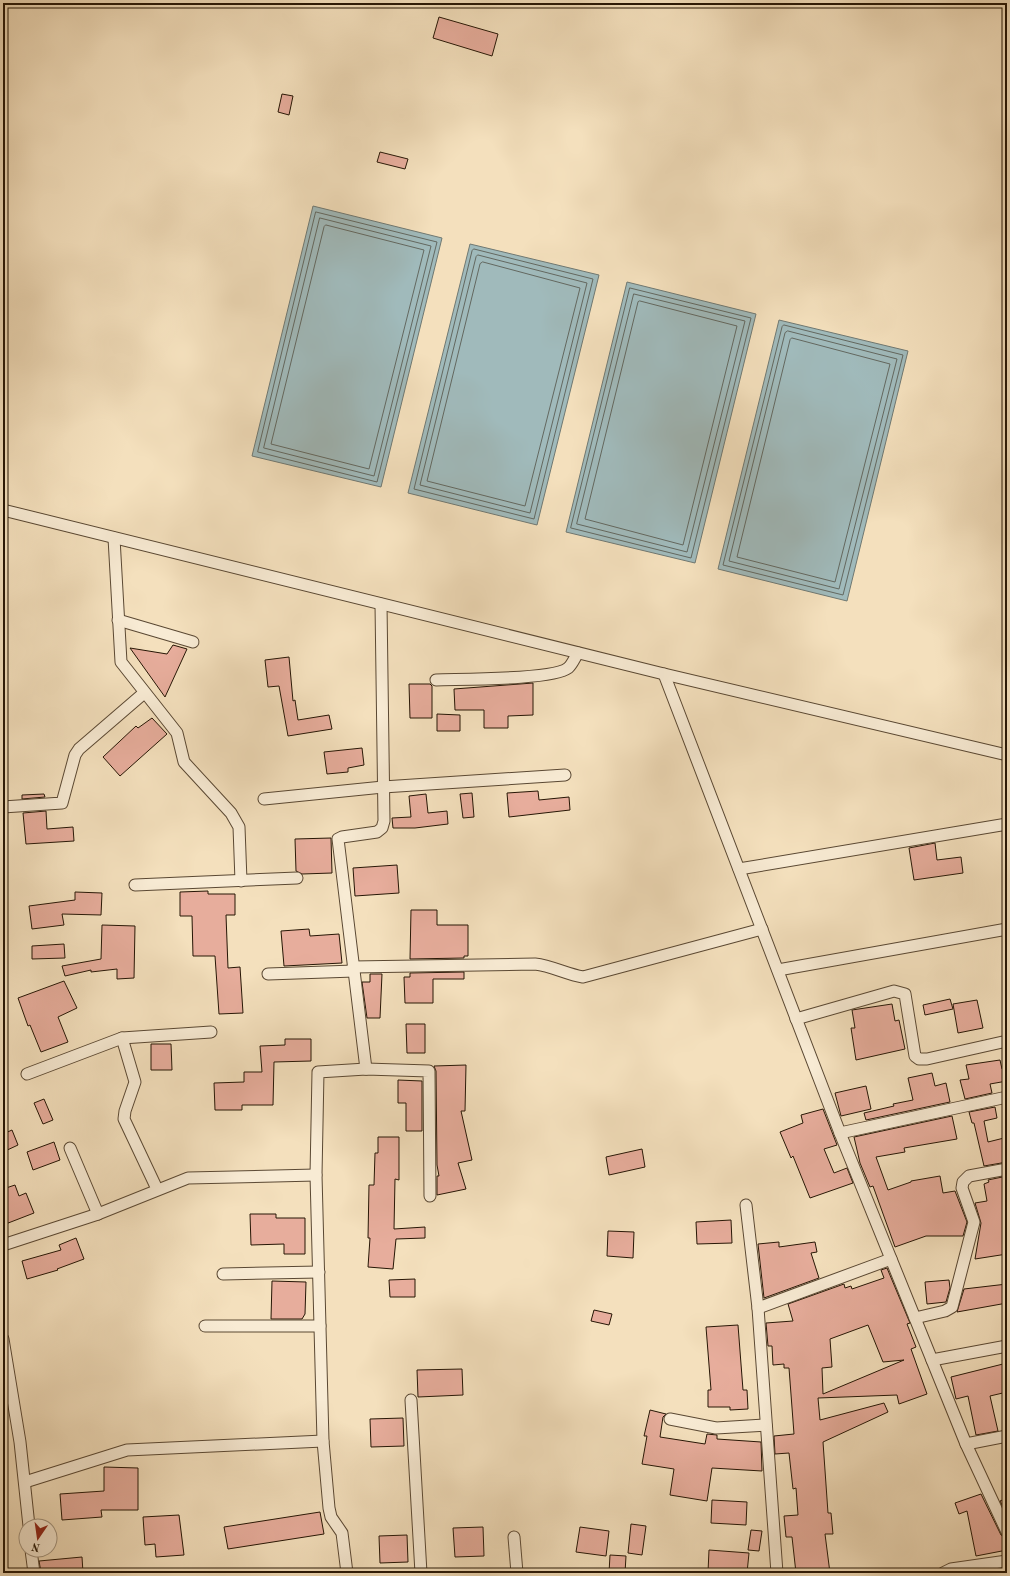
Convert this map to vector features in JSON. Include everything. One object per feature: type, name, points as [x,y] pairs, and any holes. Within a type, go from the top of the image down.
[{"type":"street","points":[[3,510],[664,674],[1007,755]]},
{"type":"street","points":[[114,538],[121,662],[177,733],[184,762],[231,813],[238,827],[241,881]]},
{"type":"street","points":[[366,1069],[338,840],[342,837],[377,832],[382,828],[381,604]]},
{"type":"street","points":[[118,620],[193,642]]},
{"type":"street","points":[[436,680],[559,673],[568,668],[578,653]]},
{"type":"street","points":[[664,674],[840,1133],[966,1444],[1007,1532]]},
{"type":"street","points":[[3,807],[62,803],[75,755],[79,749],[144,693]]},
{"type":"street","points":[[264,799],[383,787],[565,775]]},
{"type":"street","points":[[739,869],[1007,824]]},
{"type":"street","points":[[135,885],[297,878]]},
{"type":"street","points":[[268,974],[353,969],[535,964],[550,966],[573,975],[583,977],[762,929]]},
{"type":"street","points":[[778,970],[1007,929]]},
{"type":"street","points":[[796,1019],[894,991],[905,994],[915,1056],[918,1059],[927,1059],[1007,1041]]},
{"type":"street","points":[[27,1074],[122,1038],[211,1032]]},
{"type":"street","points":[[122,1038],[135,1082],[125,1111],[124,1119],[156,1189]]},
{"type":"street","points":[[347,1573],[342,1533],[332,1517],[329,1508],[323,1441],[316,1175],[318,1072],[366,1069],[429,1071],[430,1196]]},
{"type":"street","points":[[840,1133],[1007,1097]]},
{"type":"street","points":[[70,1148],[98,1214]]},
{"type":"street","points":[[915,1318],[945,1311],[952,1307],[974,1222],[962,1188],[963,1182],[969,1176],[1007,1169]]},
{"type":"street","points":[[3,1245],[98,1214],[156,1189],[188,1178],[316,1175]]},
{"type":"street","points":[[746,1205],[758,1308],[777,1573]]},
{"type":"street","points":[[758,1308],[891,1259]]},
{"type":"street","points":[[223,1274],[319,1272]]},
{"type":"street","points":[[205,1326],[320,1326]]},
{"type":"street","points":[[3,1339],[20,1442],[28,1518]]},
{"type":"street","points":[[932,1360],[1007,1346]]},
{"type":"street","points":[[411,1400],[421,1573]]},
{"type":"street","points":[[670,1419],[716,1428],[766,1425]]},
{"type":"street","points":[[966,1444],[1007,1436]]},
{"type":"street","points":[[24,1482],[127,1450],[323,1441]]},
{"type":"street","points":[[514,1537],[517,1573]]},
{"type":"street","points":[[33,1558],[34,1573]]},
{"type":"street","points":[[943,1573],[951,1569],[1007,1561]]},
{"type":"water","points":[[313,206],[442,238],[381,487],[252,456]]},
{"type":"water","points":[[470,244],[599,275],[537,525],[408,493]]},
{"type":"water","points":[[627,282],[756,314],[695,563],[566,532]]},
{"type":"water","points":[[779,320],[908,351],[847,601],[718,569]]},
{"type":"building","points":[[439,17],[498,34],[492,56],[433,38]]},
{"type":"building","points":[[282,94],[293,96],[289,115],[278,112]]},
{"type":"building","points":[[380,152],[408,159],[405,169],[377,162]]},
{"type":"building","points":[[173,645],[187,649],[165,697],[130,648],[167,654]]},
{"type":"building","points":[[289,657],[293,701],[295,700],[298,720],[329,715],[332,729],[288,736],[279,686],[268,687],[265,660]]},
{"type":"building","points":[[533,683],[533,715],[508,716],[508,728],[484,728],[484,710],[455,710],[454,689]]},
{"type":"building","points":[[409,684],[430,684],[432,686],[432,718],[410,718]]},
{"type":"building","points":[[437,714],[460,715],[460,731],[437,731]]},
{"type":"building","points":[[152,718],[167,734],[120,776],[103,757],[136,726],[138,728]]},
{"type":"building","points":[[362,748],[364,765],[348,768],[348,772],[327,774],[324,752]]},
{"type":"building","points":[[538,791],[539,800],[569,797],[570,810],[509,817],[507,793]]},
{"type":"building","points":[[472,793],[474,817],[463,818],[460,794]]},
{"type":"building","points":[[44,794],[45,797],[22,799],[22,795]]},
{"type":"building","points":[[426,794],[428,813],[447,811],[448,824],[415,828],[393,828],[392,818],[411,817],[409,796]]},
{"type":"building","points":[[46,811],[47,829],[73,827],[74,841],[26,844],[23,813]]},
{"type":"building","points":[[331,838],[332,873],[302,874],[296,871],[295,839]]},
{"type":"building","points":[[935,843],[937,860],[961,857],[963,873],[914,880],[909,848]]},
{"type":"building","points":[[397,865],[399,893],[355,896],[353,868]]},
{"type":"building","points":[[208,891],[208,894],[235,894],[235,915],[226,915],[228,968],[240,967],[243,1013],[219,1014],[215,956],[193,956],[192,916],[180,916],[180,892]]},
{"type":"building","points":[[75,892],[102,893],[101,915],[62,914],[64,925],[32,929],[29,906],[75,900]]},
{"type":"building","points":[[411,910],[437,910],[437,925],[468,925],[468,956],[464,956],[464,958],[410,959]]},
{"type":"building","points":[[102,925],[135,926],[134,978],[117,979],[117,969],[91,972],[91,970],[65,976],[62,966],[101,959]]},
{"type":"building","points":[[309,929],[310,936],[339,934],[342,963],[284,966],[281,931]]},
{"type":"building","points":[[64,944],[65,958],[32,959],[32,946]]},
{"type":"building","points":[[464,972],[464,979],[433,979],[433,1003],[405,1003],[404,977],[410,977],[410,973]]},
{"type":"building","points":[[370,974],[382,974],[380,1018],[367,1018],[362,982],[370,982]]},
{"type":"building","points":[[64,981],[77,1008],[58,1017],[68,1042],[41,1052],[30,1025],[28,1026],[18,998]]},
{"type":"building","points":[[950,999],[953,1009],[925,1015],[923,1005]]},
{"type":"building","points":[[977,1000],[983,1028],[958,1033],[953,1004]]},
{"type":"building","points":[[892,1004],[895,1021],[899,1020],[905,1049],[856,1060],[851,1028],[855,1028],[852,1010]]},
{"type":"building","points":[[406,1024],[425,1024],[425,1053],[407,1053]]},
{"type":"building","points":[[285,1039],[311,1039],[311,1061],[274,1062],[273,1105],[242,1105],[242,1110],[215,1110],[214,1083],[244,1082],[244,1072],[262,1072],[260,1046],[285,1045]]},
{"type":"building","points":[[151,1044],[171,1044],[172,1070],[151,1070]]},
{"type":"building","points":[[1000,1060],[1002,1069],[1007,1069],[1007,1081],[990,1084],[992,1093],[965,1099],[960,1080],[969,1079],[966,1065]]},
{"type":"building","points":[[466,1065],[465,1111],[461,1111],[472,1160],[458,1163],[466,1189],[437,1195],[437,1176],[439,1176],[437,1165],[436,1071],[434,1066]]},
{"type":"building","points":[[932,1073],[935,1086],[946,1083],[950,1102],[866,1120],[864,1113],[894,1106],[893,1104],[913,1100],[908,1078]]},
{"type":"building","points":[[398,1080],[422,1081],[422,1131],[406,1131],[406,1103],[398,1103]]},
{"type":"building","points":[[866,1086],[871,1109],[841,1116],[835,1093]]},
{"type":"building","points":[[44,1099],[53,1120],[43,1124],[34,1103]]},
{"type":"building","points":[[995,1107],[997,1118],[984,1121],[988,1142],[1004,1138],[1007,1149],[1007,1162],[984,1166],[974,1123],[972,1123],[969,1112]]},
{"type":"building","points":[[823,1109],[837,1145],[824,1149],[834,1173],[847,1168],[853,1183],[810,1198],[793,1156],[791,1158],[780,1132],[803,1123],[801,1115]]},
{"type":"building","points":[[952,1116],[957,1139],[904,1148],[905,1152],[876,1157],[888,1190],[911,1181],[940,1176],[943,1193],[955,1191],[967,1222],[963,1236],[926,1236],[895,1247],[873,1186],[870,1187],[860,1163],[854,1137]]},
{"type":"building","points":[[12,1130],[18,1145],[3,1152],[3,1134]]},
{"type":"building","points":[[378,1137],[399,1137],[399,1180],[395,1179],[394,1229],[425,1227],[425,1238],[396,1239],[393,1269],[368,1267],[370,1238],[368,1238],[369,1185],[374,1185],[375,1153],[378,1153]]},
{"type":"building","points":[[54,1142],[60,1160],[33,1170],[27,1152]]},
{"type":"building","points":[[642,1149],[645,1167],[609,1175],[606,1157]]},
{"type":"building","points":[[1007,1176],[1007,1254],[975,1259],[981,1223],[975,1203],[987,1201],[984,1184],[989,1182],[988,1180]]},
{"type":"building","points":[[15,1185],[19,1196],[26,1193],[34,1213],[3,1225],[3,1189]]},
{"type":"building","points":[[250,1214],[276,1214],[276,1218],[305,1218],[305,1254],[284,1254],[284,1244],[251,1245]]},
{"type":"building","points":[[731,1220],[732,1243],[697,1244],[696,1222]]},
{"type":"building","points":[[608,1231],[634,1232],[633,1258],[607,1256]]},
{"type":"building","points":[[76,1238],[84,1259],[57,1269],[58,1270],[27,1279],[22,1261],[61,1250],[59,1245]]},
{"type":"building","points":[[779,1242],[779,1247],[815,1242],[817,1252],[811,1253],[819,1278],[764,1298],[758,1244]]},
{"type":"building","points":[[887,1268],[910,1323],[907,1324],[916,1347],[911,1349],[927,1394],[899,1404],[897,1395],[818,1398],[820,1420],[884,1403],[888,1412],[823,1442],[828,1513],[831,1513],[833,1534],[825,1534],[830,1573],[796,1573],[792,1537],[786,1537],[784,1516],[798,1515],[796,1488],[793,1489],[789,1453],[775,1454],[774,1436],[794,1434],[789,1368],[784,1368],[784,1364],[773,1365],[772,1346],[768,1346],[766,1323],[793,1321],[788,1304],[844,1284],[845,1288],[851,1286],[852,1289],[884,1278],[881,1270]],"holes":[[[868,1325],[883,1362],[904,1360],[823,1394],[822,1368],[832,1367],[830,1339]]]},
{"type":"building","points":[[415,1279],[415,1297],[390,1297],[389,1280]]},
{"type":"building","points":[[949,1280],[950,1288],[946,1302],[927,1304],[925,1282]]},
{"type":"building","points":[[272,1281],[306,1282],[305,1314],[302,1319],[271,1319]]},
{"type":"building","points":[[1007,1284],[1007,1303],[957,1312],[964,1289]]},
{"type":"building","points":[[594,1310],[612,1314],[609,1325],[591,1321]]},
{"type":"building","points":[[738,1325],[743,1390],[747,1390],[748,1409],[730,1410],[730,1407],[708,1407],[708,1390],[711,1390],[706,1327]]},
{"type":"building","points":[[1007,1363],[1007,1392],[990,1396],[998,1431],[976,1435],[968,1396],[956,1399],[951,1377]]},
{"type":"building","points":[[462,1369],[463,1395],[418,1397],[417,1370]]},
{"type":"building","points":[[650,1410],[666,1414],[663,1417],[660,1437],[705,1444],[707,1434],[717,1435],[717,1439],[761,1442],[762,1471],[712,1468],[707,1501],[670,1495],[674,1469],[642,1464],[647,1436],[644,1436]]},
{"type":"building","points":[[403,1418],[404,1446],[371,1447],[370,1419]]},
{"type":"building","points":[[104,1467],[138,1468],[138,1510],[101,1510],[102,1517],[62,1520],[60,1494],[104,1491]]},
{"type":"building","points":[[981,1494],[1001,1535],[1007,1539],[1007,1550],[976,1556],[967,1511],[959,1514],[955,1503]]},
{"type":"building","points":[[1007,1498],[1007,1515],[1000,1501]]},
{"type":"building","points":[[712,1500],[747,1502],[746,1525],[711,1523]]},
{"type":"building","points":[[320,1512],[324,1534],[228,1549],[224,1527]]},
{"type":"building","points":[[179,1515],[184,1555],[156,1557],[155,1544],[145,1545],[143,1517]]},
{"type":"building","points":[[631,1524],[646,1526],[642,1555],[628,1553]]},
{"type":"building","points":[[483,1527],[484,1556],[455,1557],[453,1528]]},
{"type":"building","points":[[580,1527],[609,1531],[606,1556],[576,1552]]},
{"type":"building","points":[[751,1530],[762,1531],[759,1551],[748,1550]]},
{"type":"building","points":[[407,1535],[408,1562],[380,1563],[379,1536]]},
{"type":"building","points":[[709,1550],[749,1553],[747,1573],[708,1572]]},
{"type":"building","points":[[610,1555],[626,1556],[625,1573],[609,1573]]},
{"type":"building","points":[[82,1557],[83,1573],[50,1573],[51,1570],[41,1572],[39,1561]]}]
